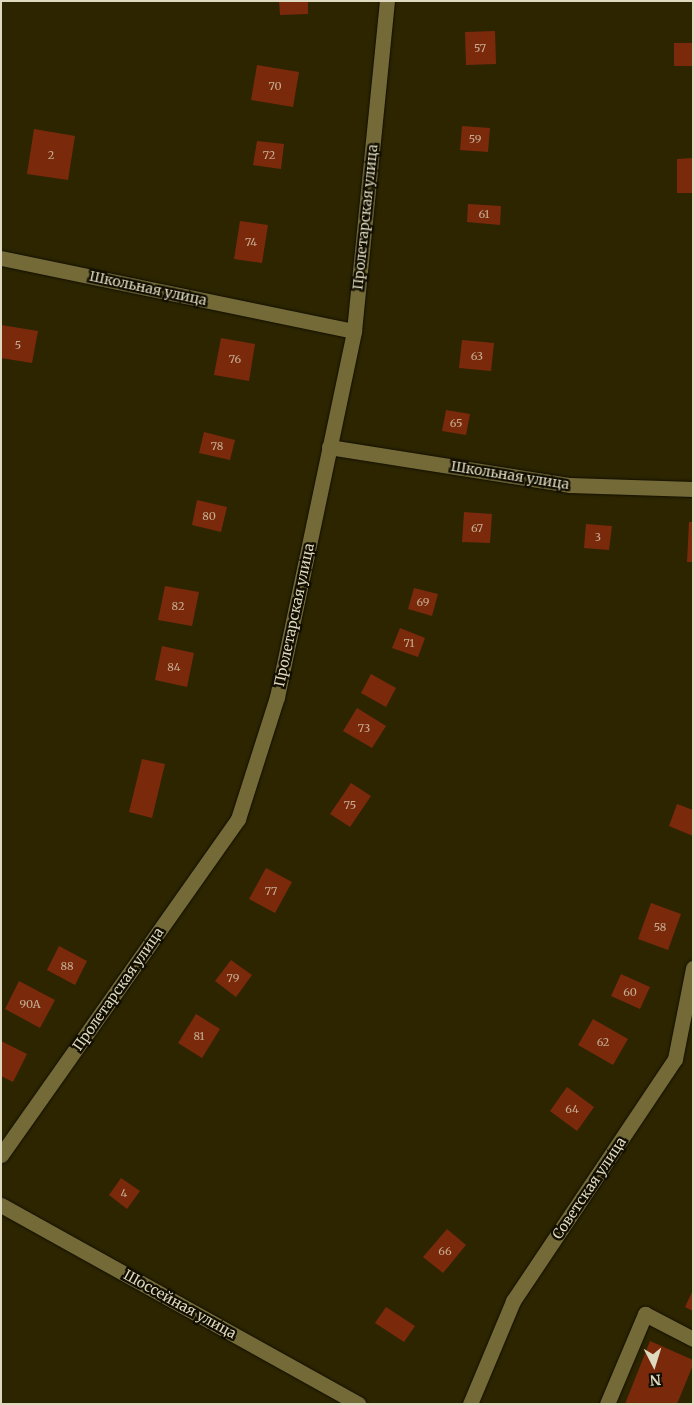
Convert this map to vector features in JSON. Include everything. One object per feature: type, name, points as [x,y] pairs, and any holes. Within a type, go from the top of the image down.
[{"type":"street","name":"Пролетарская улица","points":[[1,1154],[238,819],[277,697],[354,330],[387,1]]},
{"type":"street","name":"Школьная улица","points":[[1,258],[354,330]]},
{"type":"street","name":"Школьная улица","points":[[329,446],[570,485],[693,489]]},
{"type":"street","name":"Советская улица","points":[[470,1404],[513,1301],[676,1060],[693,968]]},
{"type":"street","name":"Шоссейная улица","points":[[1,1205],[358,1404]]},
{"type":"street","points":[[607,1404],[644,1314],[693,1339]]},
{"type":"building","points":[[279,1],[308,1],[308,14],[280,15]]},
{"type":"building","points":[[495,31],[496,64],[466,65],[465,32]]},
{"type":"building","points":[[674,43],[693,43],[693,66],[674,66]]},
{"type":"building","points":[[257,65],[299,72],[293,107],[251,100]]},
{"type":"building","points":[[462,126],[490,128],[488,152],[460,150]]},
{"type":"building","points":[[34,129],[75,136],[68,180],[27,174]]},
{"type":"building","points":[[257,141],[284,144],[281,169],[253,165]]},
{"type":"building","points":[[693,158],[693,193],[677,193],[677,159]]},
{"type":"building","points":[[468,204],[501,206],[500,225],[467,222]]},
{"type":"building","points":[[240,221],[268,225],[262,263],[234,259]]},
{"type":"building","points":[[1,325],[38,331],[32,363],[1,358]]},
{"type":"building","points":[[221,338],[255,344],[249,381],[214,375]]},
{"type":"building","points":[[462,340],[494,343],[491,371],[459,368]]},
{"type":"building","points":[[446,410],[470,414],[466,435],[442,431]]},
{"type":"building","points":[[204,432],[235,440],[230,460],[199,453]]},
{"type":"building","points":[[197,500],[227,507],[221,532],[192,525]]},
{"type":"building","points":[[464,512],[492,514],[490,543],[462,542]]},
{"type":"building","points":[[689,522],[693,522],[693,562],[687,562]]},
{"type":"building","points":[[586,524],[612,526],[609,550],[584,548]]},
{"type":"building","points":[[165,586],[199,592],[192,626],[158,620]]},
{"type":"building","points":[[414,588],[438,594],[432,616],[408,609]]},
{"type":"building","points":[[400,628],[425,638],[418,657],[392,648]]},
{"type":"building","points":[[162,646],[194,653],[187,687],[155,680]]},
{"type":"building","points":[[371,674],[396,688],[386,707],[361,693]]},
{"type":"building","points":[[357,708],[386,726],[372,748],[343,731]]},
{"type":"building","points":[[142,759],[165,764],[152,818],[129,812]]},
{"type":"building","points":[[351,783],[371,796],[350,827],[330,814]]},
{"type":"building","points":[[677,804],[693,810],[693,836],[669,826]]},
{"type":"building","points":[[266,868],[292,882],[275,913],[249,899]]},
{"type":"building","points":[[651,903],[681,914],[668,950],[638,939]]},
{"type":"building","points":[[59,946],[87,961],[75,985],[47,970]]},
{"type":"building","points":[[231,960],[252,975],[236,997],[215,981]]},
{"type":"building","points":[[621,974],[650,987],[640,1009],[611,996]]},
{"type":"building","points":[[19,981],[55,1000],[40,1028],[5,1009]]},
{"type":"building","points":[[196,1014],[220,1029],[202,1058],[178,1043]]},
{"type":"building","points":[[593,1019],[628,1039],[613,1065],[578,1045]]},
{"type":"building","points":[[1,1041],[27,1054],[13,1082],[1,1076]]},
{"type":"building","points":[[567,1087],[594,1107],[577,1131],[550,1111]]},
{"type":"building","points":[[121,1178],[140,1191],[127,1209],[109,1195]]},
{"type":"building","points":[[447,1229],[466,1245],[443,1273],[423,1257]]},
{"type":"building","points":[[693,1290],[693,1311],[685,1307]]},
{"type":"building","points":[[386,1307],[415,1326],[404,1342],[375,1323]]},
{"type":"building","points":[[650,1341],[693,1360],[693,1365],[677,1404],[625,1404]]}]
